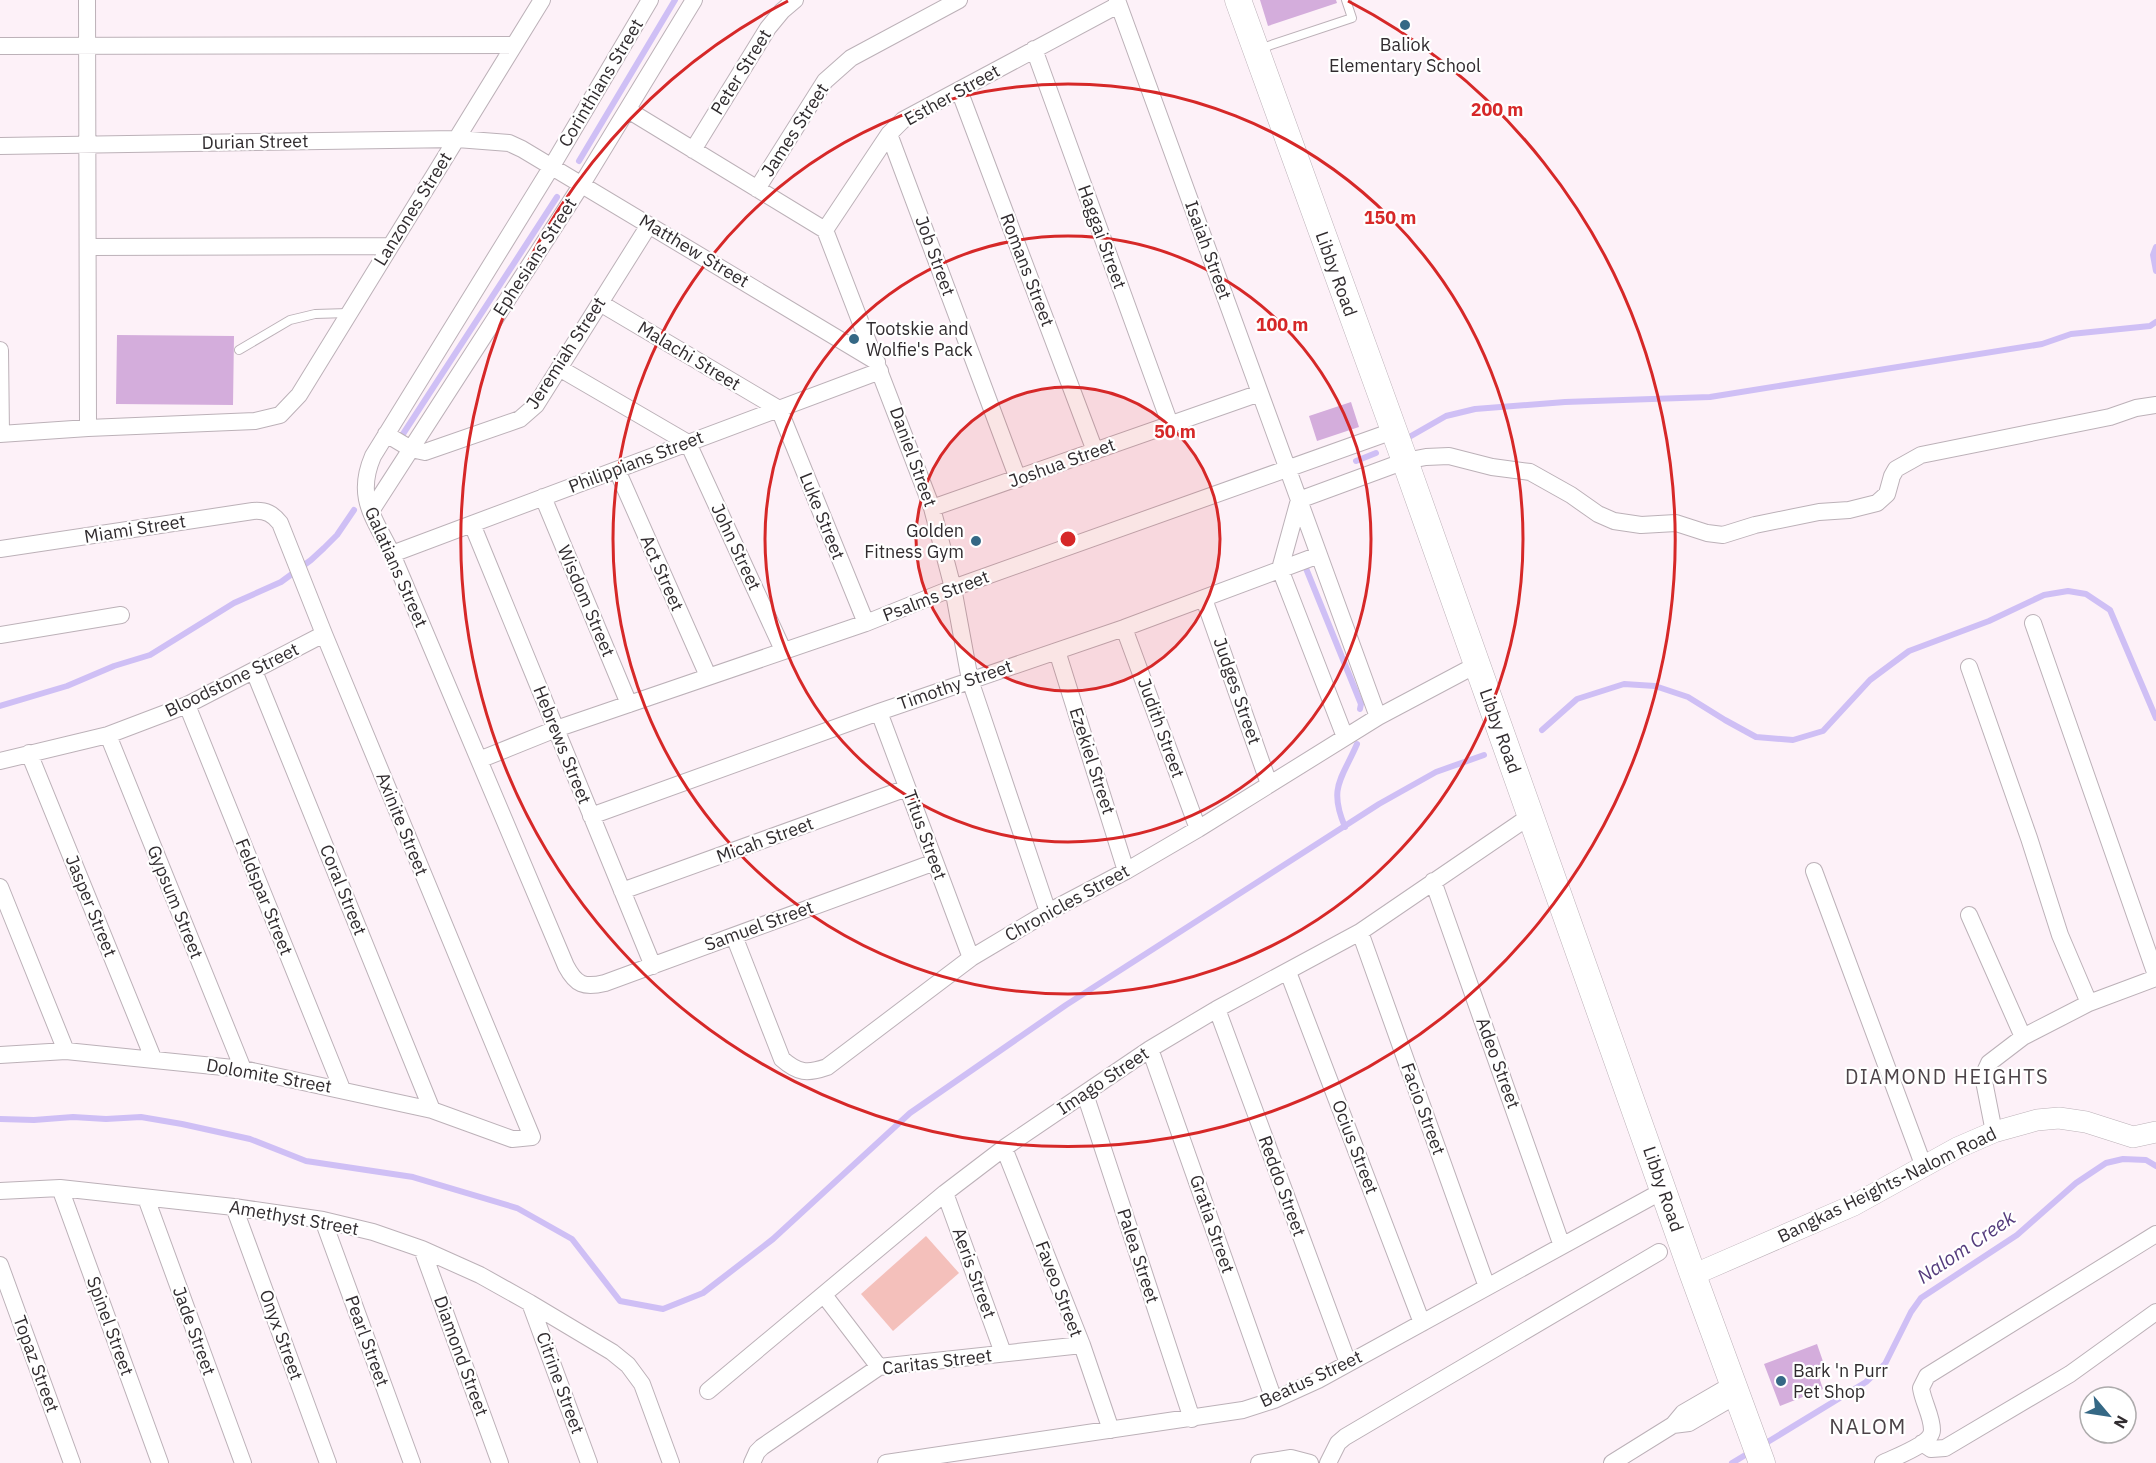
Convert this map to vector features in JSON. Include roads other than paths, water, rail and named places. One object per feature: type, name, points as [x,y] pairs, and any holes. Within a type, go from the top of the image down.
[{"type":"main road","name":"Libby Road","points":[[1238,0],[1405,461],[1761,1463]]},
{"type":"street","points":[[0,350],[1,434],[88,428],[87,0]]},
{"type":"street","name":"Lanzones Street","points":[[88,428],[255,422],[280,415],[299,394],[542,0]]},
{"type":"street","name":"Corinthians Street","points":[[552,166],[650,0]]},
{"type":"street","name":"Ephesians Street","points":[[371,511],[582,184],[694,0]]},
{"type":"street","name":"Peter Street","points":[[693,150],[768,28],[795,0]]},
{"type":"street","name":"James Street","points":[[757,189],[825,81],[840,66],[959,0]]},
{"type":"street","name":"Esther Street","points":[[825,230],[889,134],[909,117],[1117,2]]},
{"type":"street","name":"Isaiah Street","points":[[1117,2],[1378,717]]},
{"type":"street","points":[[0,46],[514,45]]},
{"type":"street","name":"Haggai Street","points":[[1034,49],[1170,424]]},
{"type":"street","name":"Romans Street","points":[[959,90],[1095,451]]},
{"type":"street","points":[[628,110],[825,230]]},
{"type":"street","name":"Job Street","points":[[889,134],[1018,478]]},
{"type":"street","name":"Durian Street","points":[[0,146],[457,139],[509,143]]},
{"type":"street","name":"Matthew Street","points":[[509,143],[582,184],[879,366]]},
{"type":"street","name":"Galatians Street","points":[[552,166],[373,456],[365,482],[366,499],[392,554],[566,966],[570,974],[582,984]]},
{"type":"street","name":"Jeremiah Street","points":[[387,434],[411,448],[426,453],[520,419],[536,405],[649,225]]},
{"type":"street","name":"Daniel Street","points":[[825,230],[932,508],[953,588],[970,680],[1048,912]]},
{"type":"street","points":[[88,247],[390,246]]},
{"type":"street","name":"Malachi Street","points":[[600,303],[779,409]]},
{"type":"street","name":"Philippians Street","points":[[392,554],[779,409],[879,366]]},
{"type":"street","points":[[559,368],[688,443]]},
{"type":"street","name":"Joshua Street","points":[[932,508],[1260,393]]},
{"type":"street","points":[[1345,736],[1280,569],[1299,500],[1405,461],[1449,456],[1492,467],[1530,472],[1607,519],[1641,525],[1676,523],[1707,533],[1723,535],[1755,525],[1819,512],[1849,510],[1877,503],[1887,495],[1896,469],[1921,455],[2110,417],[2136,408],[2156,405]]},
{"type":"street","name":"Luke Street","points":[[779,409],[866,623]]},
{"type":"street","name":"Psalms Street","points":[[479,760],[556,729],[866,623],[953,588],[1393,431]]},
{"type":"street","name":"John Street","points":[[688,443],[783,650]]},
{"type":"street","name":"Act Street","points":[[616,470],[708,676]]},
{"type":"street","name":"Wisdom Street","points":[[543,497],[629,704]]},
{"type":"street","name":"Miami Street","points":[[0,549],[253,511],[270,513]]},
{"type":"street","name":"Axinite Street","points":[[270,513],[280,523],[305,582],[324,634],[532,1137]]},
{"type":"street","name":"Hebrews Street","points":[[472,524],[653,966]]},
{"type":"street","name":"Timothy Street","points":[[591,816],[879,712],[1124,628],[1318,555]]},
{"type":"street","name":"Judges Street","points":[[1204,599],[1269,784]]},
{"type":"street","points":[[0,635],[121,615]]},
{"type":"street","points":[[1994,1132],[1984,1083],[1984,1071],[1989,1063],[2023,1038],[2089,1003],[2156,976],[2033,623]]},
{"type":"street","name":"Judith Street","points":[[1124,628],[1198,829]]},
{"type":"street","name":"Bloodstone Street","points":[[0,761],[108,735],[187,705],[324,634]]},
{"type":"street","name":"Ezekiel Street","points":[[1057,651],[1126,871]]},
{"type":"street","name":"Chronicles Street","points":[[734,936],[782,1059],[791,1067],[812,1072],[836,1061],[971,958],[1048,912],[1126,871],[1198,829],[1345,736],[1476,665]]},
{"type":"street","points":[[1969,667],[2029,838],[2060,935],[2089,1003]]},
{"type":"street","name":"Coral Street","points":[[254,670],[432,1110]]},
{"type":"street","name":"Feldspar Street","points":[[187,705],[342,1089]]},
{"type":"street","name":"Titus Street","points":[[879,712],[971,958]]},
{"type":"street","name":"Gypsum Street","points":[[108,735],[243,1069]]},
{"type":"street","name":"Jasper Street","points":[[29,753],[153,1058]]},
{"type":"street","name":"Micah Street","points":[[622,891],[907,788]]},
{"type":"street","name":"Imago Street","points":[[708,1391],[945,1193],[1004,1148],[1150,1049],[1217,1009],[1360,932],[1433,880],[1530,816]]},
{"type":"street","name":"Samuel Street","points":[[582,984],[589,986],[605,983],[935,862]]},
{"type":"street","points":[[1814,871],[1924,1167]]},
{"type":"street","name":"Adeo Street","points":[[1433,880],[1562,1246]]},
{"type":"street","points":[[0,887],[66,1051]]},
{"type":"street","points":[[1969,915],[2023,1038]]},
{"type":"street","name":"Facio Street","points":[[1360,932],[1487,1287]]},
{"type":"street","name":"Ocius Street","points":[[1288,972],[1422,1323]]},
{"type":"street","name":"Reddo Street","points":[[1217,1009],[1348,1364]]},
{"type":"street","name":"Gratia Street","points":[[1150,1049],[1274,1400]]},
{"type":"street","name":"Dolomite Street","points":[[0,1055],[66,1051],[153,1058],[243,1069],[432,1110],[512,1139],[532,1137]]},
{"type":"street","name":"Palea Street","points":[[1084,1094],[1192,1419]]},
{"type":"street","name":"Bangkas Heights-Nalom Road","points":[[1693,1275],[1854,1205],[1957,1148],[1994,1132],[2037,1120],[2060,1118],[2086,1122],[2133,1137],[2156,1132]]},
{"type":"street","name":"Faveo Street","points":[[1004,1148],[1082,1345],[1111,1430]]},
{"type":"street","name":"Amethyst Street","points":[[0,1191],[60,1188],[234,1207],[323,1220],[422,1249],[480,1275],[531,1303],[612,1352],[628,1365],[642,1384],[671,1463]]},
{"type":"street","name":"Spinel Street","points":[[60,1188],[160,1463]]},
{"type":"street","name":"Beatus Street","points":[[886,1463],[1192,1419],[1243,1410],[1274,1400],[1348,1364],[1664,1190]]},
{"type":"street","name":"Aeris Street","points":[[945,1193],[1003,1353]]},
{"type":"street","name":"Jade Street","points":[[146,1198],[243,1463]]},
{"type":"street","name":"Onyx Street","points":[[234,1207],[328,1463]]},
{"type":"street","name":"Pearl Street","points":[[323,1220],[412,1463]]},
{"type":"street","points":[[1883,1463],[1929,1439],[1932,1429],[1921,1388],[1927,1376],[2156,1234]]},
{"type":"street","name":"Diamond Street","points":[[422,1249],[500,1463]]},
{"type":"street","points":[[1328,1463],[1338,1443],[1345,1437],[1659,1252]]},
{"type":"street","name":"Topaz Street","points":[[0,1265],[72,1463]]},
{"type":"street","points":[[824,1295],[879,1367]]},
{"type":"street","name":"Citrine Street","points":[[531,1303],[589,1463]]},
{"type":"street","points":[[1922,1443],[1931,1449],[1945,1448],[2070,1374],[2156,1312]]},
{"type":"street","name":"Caritas Street","points":[[752,1463],[762,1447],[879,1367],[1082,1345]]},
{"type":"street","points":[[1612,1463],[1673,1425],[1683,1413],[1735,1389]]},
{"type":"street","points":[[1259,1463],[1291,1458],[1310,1463]]},
{"type":"lane","points":[[1256,50],[1352,18],[1346,0]]},
{"type":"lane","points":[[239,350],[290,320],[315,314],[349,313]]},
{"type":"waterway","points":[[579,161],[675,0]]},
{"type":"waterway","points":[[403,434],[557,197]]},
{"type":"waterway","points":[[2156,247],[2153,255],[2156,271]]},
{"type":"waterway","points":[[1411,436],[1446,416],[1475,409],[1565,402],[1710,397],[2042,344],[2071,334],[2150,326],[2156,322]]},
{"type":"waterway","points":[[1356,461],[1376,453]]},
{"type":"waterway","points":[[0,706],[67,686],[114,666],[150,655],[234,603],[281,582],[324,548],[337,535],[354,510]]},
{"type":"waterway","points":[[1303,561],[1361,704],[1360,709]]},
{"type":"waterway","points":[[1542,730],[1577,699],[1624,684],[1655,686],[1688,697],[1756,737],[1793,740],[1823,731],[1870,680],[1909,651],[1989,621],[2044,595],[2068,591],[2086,594],[2110,610],[2156,718]]},
{"type":"waterway","points":[[1345,827],[1337,792],[1342,775],[1357,744]]},
{"type":"waterway","points":[[0,1119],[141,1117],[250,1139],[306,1161],[413,1177],[517,1208],[572,1239],[620,1301],[663,1309],[703,1293],[773,1239],[910,1113],[1066,1005],[1379,804],[1436,772],[1484,755]]},
{"type":"waterway","name":"Nalom Creek","points":[[1761,1446],[1866,1382],[1885,1364],[1911,1312],[1921,1298],[2017,1235],[2076,1183],[2106,1163],[2123,1159],[2146,1160],[2156,1166]]},
{"type":"waterway","name":"Nalom Creek","points":[[1732,1463],[1752,1451]]},
{"type":"place","name":"Baliok Elementary School","points":[[1405,25]]},
{"type":"place","name":"Tootskie and Wolfie's Pack","points":[[854,339]]},
{"type":"place","name":"Golden Fitness Gym","points":[[976,541]]},
{"type":"place","name":"Bark 'n Purr Pet Shop","points":[[1781,1381]]},
{"type":"district","name":"DIAMOND HEIGHTS","points":[[1947,1077]]},
{"type":"district","name":"NALOM","points":[[1868,1427]]}]
